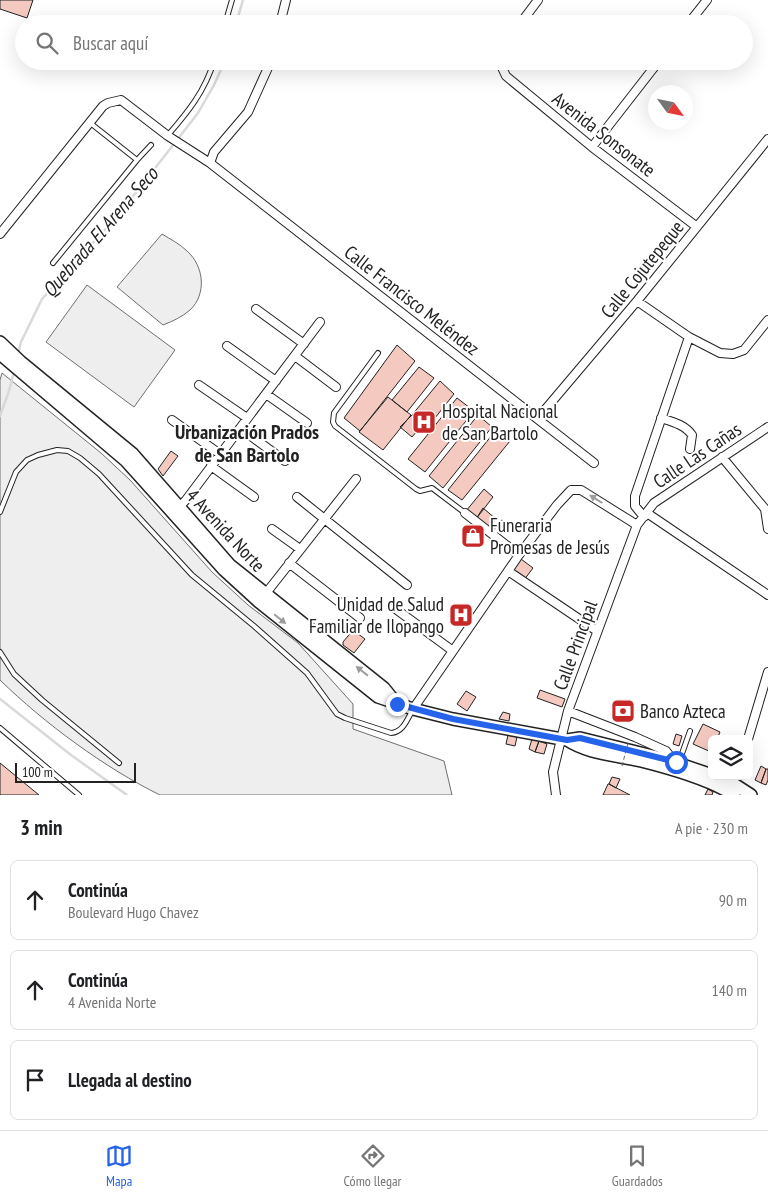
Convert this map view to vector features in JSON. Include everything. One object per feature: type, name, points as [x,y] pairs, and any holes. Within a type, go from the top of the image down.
[{"type":"main road","points":[[0,342],[15,363]]},
{"type":"main road","points":[[0,354],[15,363]]},
{"type":"main road","name":"4 Avenida Norte","points":[[15,363],[133,454],[176,510],[262,598],[384,688],[397,704],[453,719],[564,739]]},
{"type":"main road","points":[[564,739],[580,738],[708,775]]},
{"type":"main road","points":[[564,739],[577,747],[607,757],[677,766],[734,787]]},
{"type":"main road","points":[[721,780],[751,795]]},
{"type":"street","points":[[282,15],[286,0]]},
{"type":"street","points":[[527,15],[538,0]]},
{"type":"street","points":[[695,15],[707,0]]},
{"type":"street","points":[[210,163],[214,152],[248,112],[267,70]]},
{"type":"street","name":"Avenida Sonsonate","points":[[503,70],[506,76],[592,147],[697,227]]},
{"type":"street","points":[[592,147],[652,70]]},
{"type":"street","name":"Calle Francisco Meléndez","points":[[89,122],[108,103],[121,100],[170,137],[210,163],[538,418],[594,464]]},
{"type":"street","points":[[0,234],[89,122]]},
{"type":"street","name":"Calle Cojutepeque","points":[[538,418],[637,301],[768,139]]},
{"type":"street","points":[[637,301],[688,337],[720,354],[733,354],[744,350],[768,320]]},
{"type":"street","points":[[256,308],[304,344]]},
{"type":"street","points":[[176,510],[320,322]]},
{"type":"street","points":[[688,337],[635,496],[635,506],[768,595]]},
{"type":"street","points":[[228,346],[276,381]]},
{"type":"street","points":[[295,356],[336,387]]},
{"type":"street","points":[[199,385],[248,418]]},
{"type":"street","points":[[266,394],[307,423]]},
{"type":"street","points":[[662,418],[683,426],[688,430],[692,435],[690,449]]},
{"type":"street","points":[[172,420],[220,454]]},
{"type":"street","name":"Calle Las Cañas","points":[[646,515],[654,503],[768,427]]},
{"type":"street","points":[[240,428],[285,461]]},
{"type":"street","points":[[722,457],[765,509],[768,529]]},
{"type":"street","points":[[211,466],[254,498]]},
{"type":"street","points":[[262,598],[356,479]]},
{"type":"street","points":[[413,709],[519,555],[556,504],[571,490],[581,490],[637,525]]},
{"type":"street","points":[[296,497],[407,585]]},
{"type":"street","points":[[465,513],[519,555]]},
{"type":"street","name":"Calle Principal","points":[[556,795],[553,772],[564,739],[568,711],[637,525],[646,515]]},
{"type":"street","points":[[272,529],[300,549]]},
{"type":"street","points":[[289,563],[360,618]]},
{"type":"street","points":[[508,571],[597,631]]},
{"type":"street","points":[[393,608],[453,652]]},
{"type":"street","points":[[749,735],[768,672]]},
{"type":"street","points":[[568,711],[666,751],[677,766]]},
{"type":"lane","points":[[228,15],[232,0]]},
{"type":"lane","points":[[170,137],[192,107],[211,70]]},
{"type":"lane","points":[[89,122],[137,160]]},
{"type":"lane","points":[[53,262],[151,145]]},
{"type":"lane","points":[[378,353],[334,413],[333,422],[335,426],[416,489],[420,491],[432,488],[465,513]]},
{"type":"lane","points":[[0,512],[16,472],[27,460],[57,450],[68,451],[80,458],[99,474],[192,575],[307,673],[337,714],[391,733],[401,729],[413,709]]},
{"type":"lane","points":[[493,535],[502,524]]},
{"type":"lane","points":[[0,652],[14,674],[42,700],[119,763]]},
{"type":"lane","points":[[0,728],[79,795]]},
{"type":"lane","points":[[677,766],[690,731]]},
{"type":"path","points":[[622,766],[628,742]]},
{"type":"shaded area","points":[[162,234],[181,246],[193,257],[200,272],[201,280],[199,296],[190,310],[177,319],[163,325],[117,287]]},
{"type":"shaded area","points":[[87,285],[175,350],[134,407],[46,342]]},
{"type":"shaded area","points":[[2,373],[101,453],[130,480],[212,572],[248,605],[298,643],[353,704],[353,729],[444,761],[452,795],[160,795],[118,772],[76,744],[17,696],[0,680],[0,380]]},
{"type":"building","points":[[0,0],[33,0],[28,15],[18,15],[0,9]]},
{"type":"building","points":[[397,345],[415,361],[360,431],[344,418]]},
{"type":"building","points":[[419,367],[434,378],[407,412],[392,400]]},
{"type":"building","points":[[440,381],[454,394],[427,428],[412,415]]},
{"type":"building","points":[[388,397],[411,415],[383,450],[359,432]]},
{"type":"building","points":[[457,398],[474,411],[425,472],[408,459]]},
{"type":"building","points":[[412,415],[423,424],[412,437],[400,427]]},
{"type":"building","points":[[478,415],[492,427],[443,488],[429,476]]},
{"type":"building","points":[[496,430],[510,441],[462,500],[448,490]]},
{"type":"building","points":[[171,451],[178,456],[163,476],[158,469]]},
{"type":"building","points":[[484,489],[493,497],[476,519],[466,511]]},
{"type":"building","points":[[483,508],[496,519],[488,529],[476,519]]},
{"type":"building","name":"Funeraria Promesas de Jesús","points":[[472,528],[481,534],[473,544],[465,537]]},
{"type":"building","points":[[521,559],[533,568],[524,580],[513,571]]},
{"type":"building","points":[[353,630],[365,639],[354,653],[343,645],[343,642]]},
{"type":"building","points":[[540,690],[565,699],[562,707],[537,698]]},
{"type":"building","points":[[466,691],[476,697],[467,711],[457,704]]},
{"type":"building","name":"Banco Azteca","points":[[620,700],[633,704],[627,722],[614,718]]},
{"type":"building","points":[[503,712],[510,714],[509,721],[499,719]]},
{"type":"building","points":[[703,724],[720,732],[719,735],[708,735],[708,751],[693,744]]},
{"type":"building","points":[[676,734],[682,736],[679,746],[673,744]]},
{"type":"building","points":[[508,735],[517,737],[515,746],[506,744]]},
{"type":"building","points":[[532,739],[539,741],[535,752],[529,749]]},
{"type":"building","points":[[539,741],[547,744],[544,754],[535,752]]},
{"type":"building","points":[[0,763],[39,795],[0,795]]},
{"type":"building","points":[[761,766],[766,769],[761,783],[755,780]]},
{"type":"building","points":[[766,769],[768,769],[768,780],[766,785],[761,783]]},
{"type":"building","points":[[612,777],[620,779],[616,788],[609,784]]},
{"type":"building","points":[[609,784],[630,795],[603,795]]},
{"type":"building","points":[[708,789],[713,792],[712,795],[705,795]]},
{"type":"waterway","name":"Quebrada El Arena Seco","points":[[239,15],[243,0]]},
{"type":"waterway","name":"Quebrada El Arena Seco","points":[[18,354],[21,342],[42,299],[119,214],[198,113],[221,70]]},
{"type":"waterway","name":"Quebrada El Arena Seco","points":[[0,416],[14,372]]},
{"type":"waterway","name":"Quebrada El Arena Seco","points":[[0,699],[71,755],[127,795]]},
{"type":"place","name":"Hospital Nacional de San Bartolo","points":[[424,422]]},
{"type":"place","name":"Funeraria Promesas de Jesús","points":[[473,536]]},
{"type":"place","name":"Unidad de Salud Familiar de Ilopango","points":[[461,615]]},
{"type":"place","name":"Banco Azteca","points":[[623,711]]},
{"type":"district","name":"Urbanización Prados de San Bartolo","points":[[247,444]]},
{"type":"route","points":[[397,704],[453,719],[567,740],[580,738],[676,762]]}]
